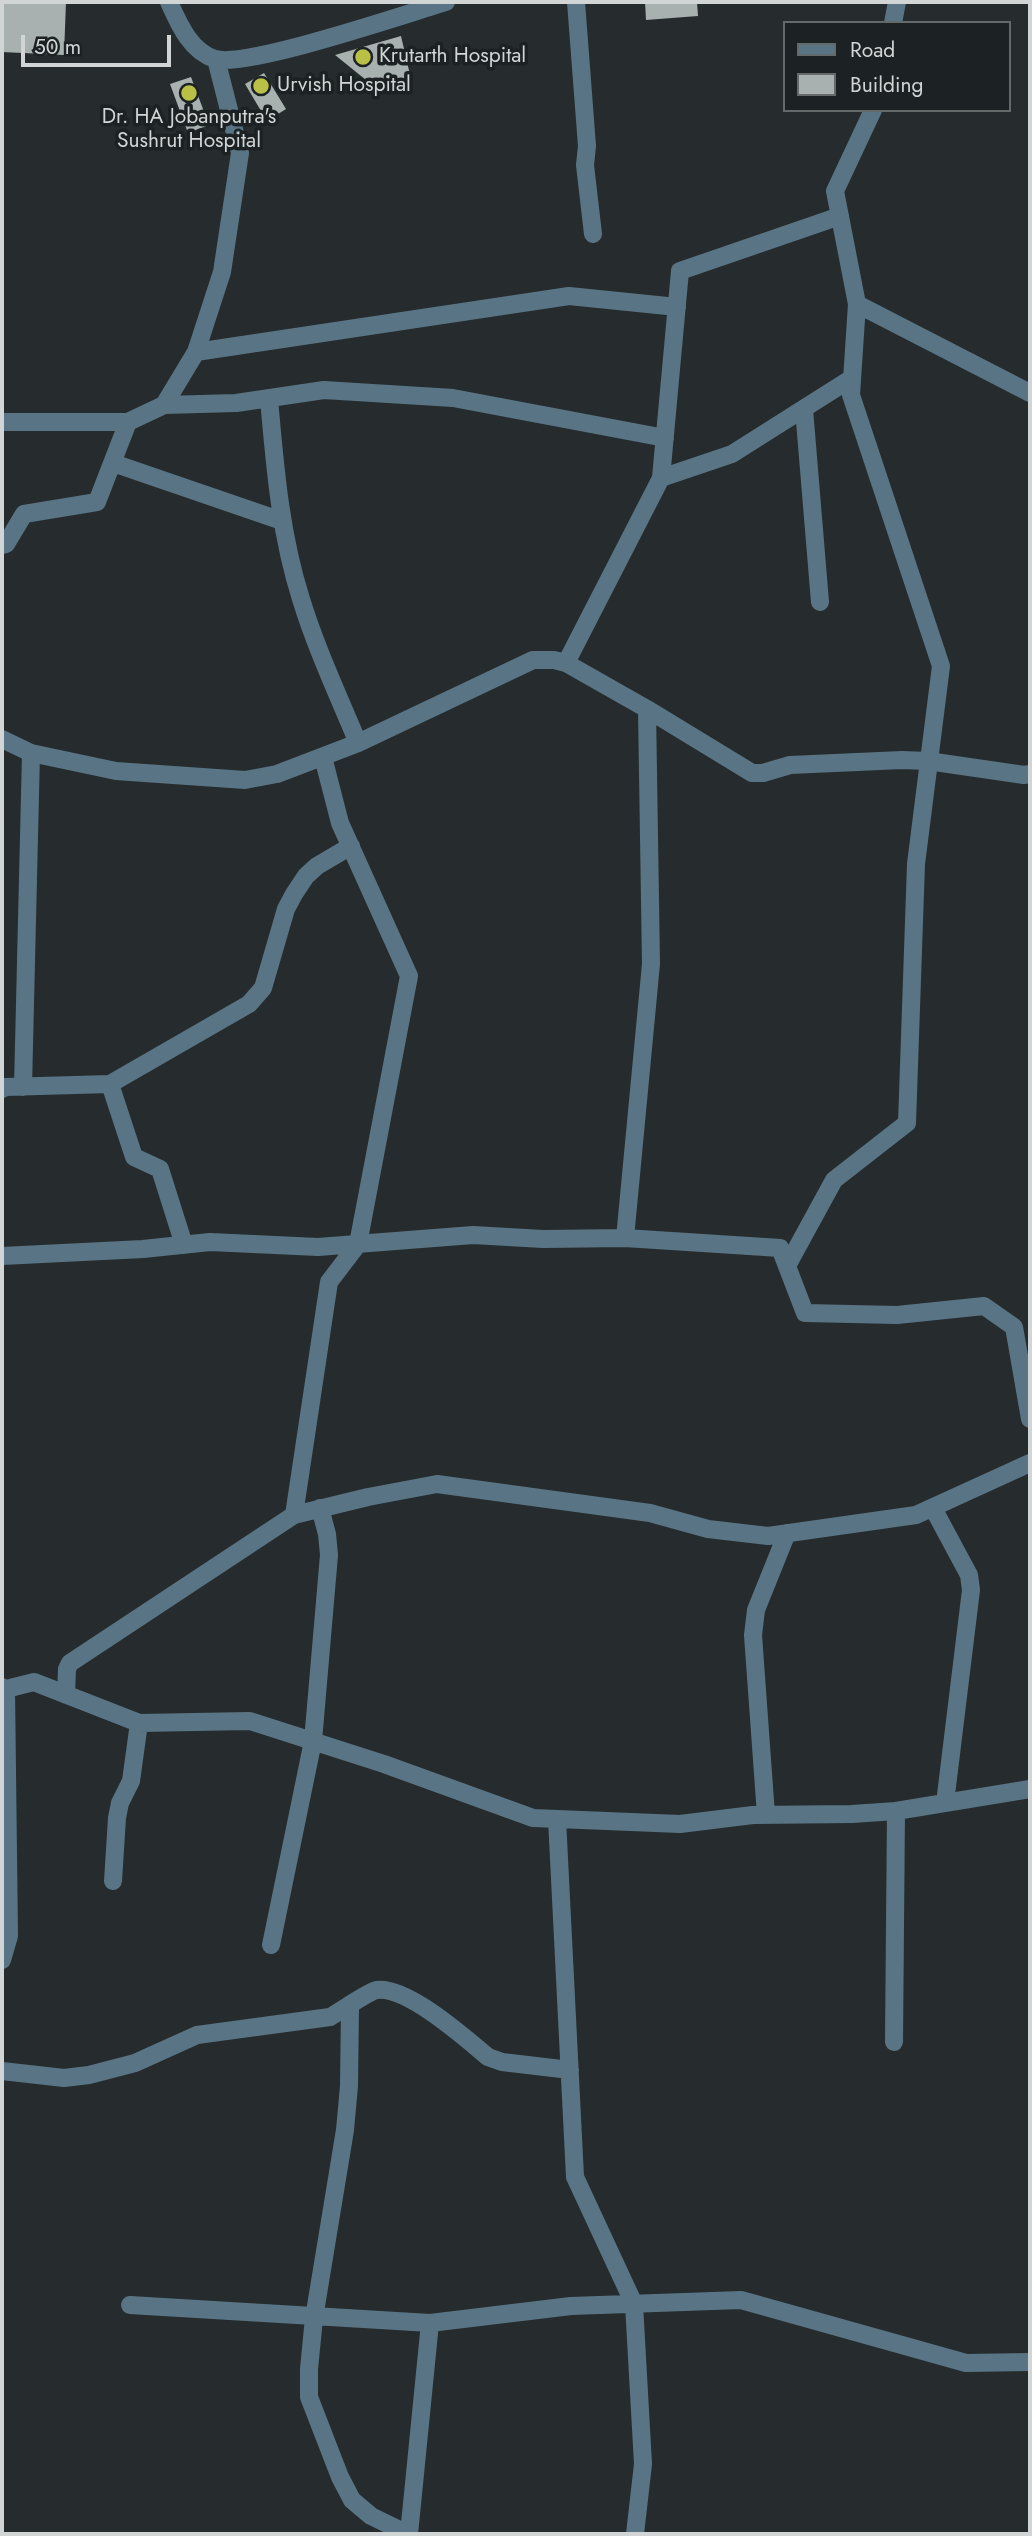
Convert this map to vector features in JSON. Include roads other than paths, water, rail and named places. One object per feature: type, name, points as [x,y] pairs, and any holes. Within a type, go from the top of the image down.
[{"type":"street","points":[[169,2],[180,27],[196,48],[216,59],[272,53],[446,2]]},
{"type":"street","points":[[576,2],[587,146],[585,165],[593,233]]},
{"type":"street","points":[[893,21],[897,2]]},
{"type":"street","points":[[164,405],[196,352],[222,272],[240,153],[216,59]]},
{"type":"street","points":[[787,1266],[834,1180],[907,1123],[916,864],[942,666],[851,395],[857,304],[835,191],[872,112]]},
{"type":"street","points":[[566,663],[661,478],[680,271],[840,216]]},
{"type":"street","points":[[196,352],[569,296],[677,307]]},
{"type":"street","points":[[857,304],[1030,393]]},
{"type":"street","points":[[661,478],[732,454],[852,378]]},
{"type":"street","points":[[2,422],[128,422],[164,405],[236,403],[324,390],[453,398],[665,438]]},
{"type":"street","points":[[269,398],[278,501],[303,606],[358,743]]},
{"type":"street","points":[[804,409],[820,602]]},
{"type":"street","points":[[2,545],[6,544],[24,514],[97,502],[128,422]]},
{"type":"street","points":[[113,463],[282,521]]},
{"type":"street","points":[[2,739],[31,753],[116,771],[245,780],[277,774],[358,743],[533,660],[554,660],[566,663],[647,709],[752,773],[763,773],[790,765],[902,760],[1030,774]]},
{"type":"street","points":[[625,1238],[651,964],[647,709]]},
{"type":"street","points":[[23,1087],[31,753]]},
{"type":"street","points":[[293,1515],[329,1282],[358,1244],[409,976],[340,823],[323,757]]},
{"type":"street","points":[[2,1090],[5,1087],[110,1084],[249,1004],[263,988],[286,909],[294,894],[306,876],[317,866],[351,846]]},
{"type":"street","points":[[110,1084],[134,1157],[160,1169],[184,1245]]},
{"type":"street","points":[[2,1256],[210,1242],[318,1247],[473,1235],[543,1239],[625,1238],[780,1248],[805,1313],[897,1315],[984,1306],[1014,1328],[1030,1419]]},
{"type":"street","points":[[66,1695],[67,1669],[70,1663],[293,1515],[320,1508],[437,1484],[650,1513],[708,1530],[768,1535],[916,1515],[1030,1463]]},
{"type":"street","points":[[271,1945],[313,1741],[329,1555],[320,1508]]},
{"type":"street","points":[[933,1508],[969,1575],[971,1590],[945,1803]]},
{"type":"street","points":[[766,1815],[753,1635],[756,1610],[787,1533]]},
{"type":"street","points":[[2,1960],[9,1936],[4,1688],[34,1682],[139,1723],[250,1721],[384,1764],[533,1818],[680,1824],[766,1815],[852,1814],[896,1811],[1030,1789]]},
{"type":"street","points":[[113,1881],[117,1818],[120,1802],[131,1781],[139,1723]]},
{"type":"street","points":[[894,2042],[896,1811]]},
{"type":"street","points":[[557,1819],[575,2177],[634,2304],[643,2464],[635,2534]]},
{"type":"street","points":[[2,2070],[64,2078],[89,2075],[135,2063],[197,2035],[317,2020],[350,2007],[370,1992],[379,1990],[393,1991],[411,1999],[488,2057],[502,2062],[570,2070]]},
{"type":"street","points":[[350,2007],[349,2087],[345,2130],[314,2318],[309,2397],[340,2477],[352,2500],[371,2516],[409,2534],[430,2323]]},
{"type":"street","points":[[130,2305],[430,2323],[572,2306],[741,2300],[966,2363],[1030,2362]]},
{"type":"place","name":"Krutarth Hospital","points":[[363,57]]},
{"type":"place","name":"Urvish Hospital","points":[[261,86]]},
{"type":"place","name":"Dr. HA Jobanputra's Sushrut Hospital","points":[[189,93]]}]
